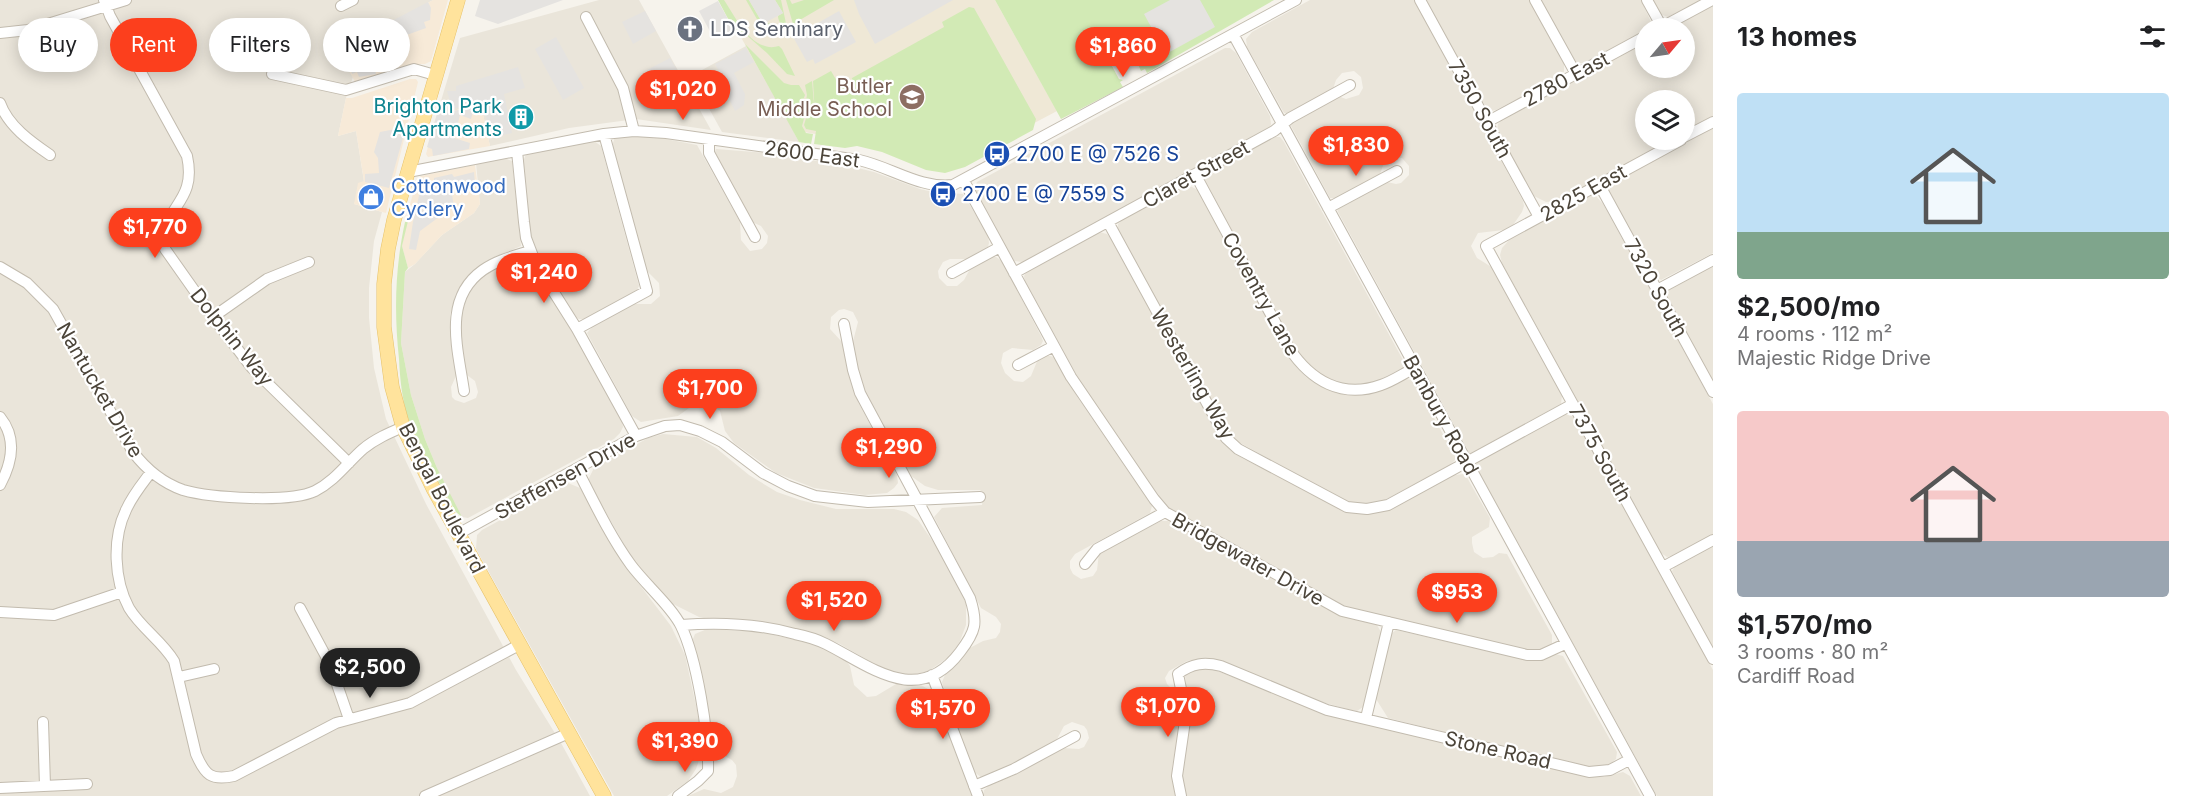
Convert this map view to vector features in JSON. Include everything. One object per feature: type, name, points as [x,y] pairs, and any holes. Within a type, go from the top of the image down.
[{"type":"main road","name":"Bengal Boulevard","points":[[458,0],[435,75],[388,249],[383,307],[388,364],[403,427],[433,488],[604,796]]},
{"type":"street","points":[[0,33],[27,30],[105,3],[126,0]]},
{"type":"street","points":[[341,6],[352,0]]},
{"type":"street","points":[[964,181],[1296,0]]},
{"type":"street","name":"7350 South","points":[[1420,0],[1539,217]]},
{"type":"street","points":[[1535,0],[1576,74]]},
{"type":"street","points":[[1647,0],[1656,18]]},
{"type":"street","points":[[1679,18],[1712,0]]},
{"type":"street","name":"Dolphin Way","points":[[105,3],[187,156],[190,170],[189,183],[185,195],[165,225],[163,237],[165,249],[252,368],[349,463]]},
{"type":"street","points":[[586,17],[623,88],[634,131]]},
{"type":"street","name":"Banbury Road","points":[[1233,34],[1650,796]]},
{"type":"street","name":"2780 East","points":[[1487,122],[1635,42]]},
{"type":"street","points":[[272,74],[346,90],[414,69],[435,75]]},
{"type":"street","name":"Claret Street","points":[[1014,273],[1274,131],[1350,85]]},
{"type":"street","points":[[0,103],[12,124],[51,155]]},
{"type":"street","name":"2825 East","points":[[1695,132],[1713,122]]},
{"type":"street","name":"2600 East","points":[[408,172],[604,134],[634,131],[666,133],[859,160],[932,185],[953,185],[964,181]]},
{"type":"street","points":[[577,329],[647,291],[604,134]]},
{"type":"street","points":[[709,140],[708,153],[755,237]]},
{"type":"street","name":"2825 East","points":[[1486,246],[1661,150]]},
{"type":"street","points":[[517,151],[524,222],[530,251],[547,285],[577,329],[636,436]]},
{"type":"street","points":[[1328,208],[1397,171]]},
{"type":"street","name":"Coventry Lane","points":[[1195,174],[1289,348],[1305,370],[1327,384],[1339,388],[1362,389],[1383,384],[1415,368]]},
{"type":"street","name":"Bridgewater Drive","points":[[964,181],[1085,399],[1165,512],[1334,607],[1534,656],[1548,653],[1565,644]]},
{"type":"street","name":"7320 South","points":[[1599,184],[1713,392]]},
{"type":"street","name":"Westerling Way","points":[[1108,222],[1222,432],[1238,449],[1337,503],[1357,509],[1388,505],[1573,404]]},
{"type":"street","name":"7375 South","points":[[1486,246],[1713,659]]},
{"type":"street","points":[[952,273],[1000,247]]},
{"type":"street","points":[[464,390],[455,331],[458,304],[464,291],[483,270],[530,251]]},
{"type":"street","points":[[1657,290],[1713,260]]},
{"type":"street","points":[[213,317],[267,279],[309,262]]},
{"type":"street","name":"Nantucket Drive","points":[[0,267],[27,283],[53,309],[133,452],[151,472],[183,490],[201,494],[274,499],[299,497],[328,483],[370,444],[403,427]]},
{"type":"street","points":[[681,625],[705,623],[771,628],[823,642],[876,673],[896,679],[932,675],[955,658],[971,637],[976,625],[970,597],[860,393],[844,324]]},
{"type":"street","points":[[1018,365],[1054,346]]},
{"type":"street","points":[[0,417],[10,435],[12,449],[10,463],[0,485]]},
{"type":"street","name":"Steffensen Drive","points":[[458,534],[636,436],[665,426],[681,425],[708,435],[722,442],[764,473],[814,496],[868,502],[980,497]]},
{"type":"street","points":[[577,469],[616,542],[632,566],[681,625],[697,680],[708,771],[678,796]]},
{"type":"street","points":[[151,472],[124,512],[119,531],[118,572],[130,609],[140,623],[167,649],[174,661],[196,754],[202,767],[211,777],[220,779],[234,776],[322,729],[349,718],[401,707],[519,645]]},
{"type":"street","points":[[1085,564],[1097,549],[1165,512]]},
{"type":"street","points":[[1663,567],[1713,540]]},
{"type":"street","points":[[0,612],[54,615],[123,592]]},
{"type":"street","points":[[300,608],[330,664],[349,718]]},
{"type":"street","points":[[1366,718],[1389,622]]},
{"type":"street","name":"Stone Road","points":[[1181,796],[1177,769],[1186,714],[1178,674],[1197,664],[1209,663],[1314,705],[1589,772],[1610,770],[1629,760]]},
{"type":"street","points":[[179,677],[214,669]]},
{"type":"street","points":[[932,675],[976,791],[1075,736]]},
{"type":"street","points":[[43,722],[45,786]]},
{"type":"street","points":[[425,796],[569,733]]},
{"type":"street","points":[[0,788],[87,784]]},
{"type":"shaded area","points":[[0,0],[433,0],[400,18],[323,18],[323,72],[350,72],[353,77],[338,136],[356,131],[364,182],[354,204],[382,212],[374,241],[369,288],[369,318],[374,368],[386,419],[426,504],[516,670],[561,743],[590,796],[0,796]]},
{"type":"shaded area","points":[[433,0],[448,0],[431,61],[425,64],[410,64],[410,18],[400,18]]},
{"type":"shaded area","points":[[480,0],[563,0],[498,24],[475,16]]},
{"type":"shaded area","points":[[599,0],[639,0],[711,130],[636,119],[569,128],[490,146],[481,105],[437,114],[460,38]]},
{"type":"shaded area","name":"Butler Middle School","points":[[720,0],[995,0],[1057,111],[944,171],[855,141],[804,132],[788,121]]},
{"type":"shaded area","points":[[749,0],[775,0],[783,13],[763,24]]},
{"type":"shaded area","points":[[854,0],[953,0],[875,44]]},
{"type":"shaded area","points":[[1170,0],[1200,0],[1215,27],[1166,54],[1144,14]]},
{"type":"shaded area","points":[[1310,0],[1414,0],[1523,201],[1522,212],[1513,225],[1504,230],[1478,233],[1471,246],[1477,258],[1493,268],[1562,395],[1561,404],[1470,454],[1337,208],[1387,182],[1401,183],[1409,175],[1409,166],[1402,158],[1391,157],[1384,163],[1380,174],[1336,198],[1330,198],[1291,126],[1292,123],[1338,96],[1346,99],[1359,95],[1363,88],[1361,77],[1354,71],[1342,73],[1333,89],[1289,113],[1284,113],[1247,47],[1246,39],[1252,32]]},
{"type":"shaded area","points":[[1425,0],[1529,0],[1564,63],[1564,72],[1554,80],[1490,111],[1481,100]]},
{"type":"shaded area","points":[[1540,0],[1641,0],[1649,18],[1635,18],[1635,36],[1584,63],[1574,62]]},
{"type":"shaded area","points":[[1652,0],[1701,0],[1668,17],[1660,14]]},
{"type":"shaded area","points":[[718,1],[734,30],[721,37],[719,34],[713,37],[699,11]]},
{"type":"shaded area","points":[[428,2],[431,8],[430,20],[424,22],[426,28],[410,34],[410,18],[397,18]]},
{"type":"shaded area","points":[[1713,4],[1713,116],[1695,126],[1695,90],[1635,90],[1635,150],[1652,150],[1558,201],[1546,202],[1534,196],[1497,131],[1501,120],[1635,46],[1635,78],[1695,78],[1695,18],[1687,18]]},
{"type":"shaded area","points":[[645,11],[656,31],[633,44],[622,22]]},
{"type":"shaded area","points":[[839,11],[856,42],[815,64],[813,59],[807,62],[793,37]]},
{"type":"shaded area","points":[[556,37],[584,88],[563,100],[535,49]]},
{"type":"shaded area","points":[[746,46],[799,142],[722,132],[691,76]]},
{"type":"shaded area","points":[[746,48],[754,62],[734,73],[745,94],[744,105],[735,111],[726,93],[719,97],[714,88],[725,82],[715,64]]},
{"type":"shaded area","points":[[1225,48],[1230,48],[1236,53],[1270,116],[1270,127],[1023,262],[1014,261],[974,190],[977,182]]},
{"type":"shaded area","points":[[670,58],[682,78],[659,91],[647,70]]},
{"type":"shaded area","points":[[518,67],[525,88],[504,94],[512,133],[490,138],[483,101],[452,109],[447,91],[456,91],[456,86]]},
{"type":"shaded area","points":[[350,72],[386,72],[355,82]]},
{"type":"shaded area","points":[[357,72],[375,72],[376,74],[359,77]]},
{"type":"shaded area","points":[[416,79],[418,82],[386,213],[354,204],[358,183],[364,181],[356,131],[338,136],[346,98]]},
{"type":"shaded area","points":[[481,105],[490,146],[428,157],[426,154],[437,114]]},
{"type":"shaded area","points":[[474,107],[471,119],[460,115],[454,138],[470,143],[469,149],[433,156],[432,149],[427,147],[437,114]]},
{"type":"shaded area","points":[[406,127],[389,188],[365,182],[365,174],[379,173],[378,158],[374,152],[380,132]]},
{"type":"shaded area","points":[[1713,127],[1713,253],[1661,280],[1653,273],[1609,191],[1609,187],[1613,182],[1671,150],[1695,150],[1695,137]]},
{"type":"shaded area","points":[[650,136],[697,145],[740,222],[741,240],[750,251],[762,249],[767,243],[768,236],[761,226],[752,222],[714,154],[716,149],[768,153],[854,167],[920,189],[963,194],[988,235],[988,247],[967,259],[950,259],[943,262],[938,271],[939,278],[947,286],[957,286],[964,280],[970,269],[991,257],[1002,261],[1043,341],[1033,350],[1012,348],[1003,353],[1001,363],[1005,373],[1014,381],[1023,382],[1031,376],[1038,359],[1046,355],[1054,357],[1078,398],[1152,506],[1150,513],[1075,554],[1070,561],[1073,574],[1081,579],[1093,576],[1097,570],[1099,553],[1161,521],[1168,521],[1333,612],[1377,625],[1381,632],[1363,707],[1357,711],[1351,710],[1318,701],[1199,659],[1187,661],[1169,671],[1165,678],[1167,684],[1176,693],[1181,713],[1172,768],[1175,796],[983,796],[984,790],[991,784],[1013,776],[1063,748],[1084,747],[1089,738],[1084,726],[1072,722],[1064,726],[1056,741],[1002,771],[981,777],[974,772],[942,682],[945,675],[968,649],[983,641],[996,638],[1001,624],[996,617],[981,608],[934,517],[942,508],[982,505],[984,494],[980,490],[938,490],[925,486],[911,476],[866,394],[858,374],[852,345],[858,322],[853,312],[844,309],[831,317],[830,329],[842,342],[852,386],[859,404],[897,475],[898,483],[887,493],[865,495],[814,488],[776,473],[734,443],[725,431],[720,411],[709,402],[696,403],[678,416],[641,422],[632,416],[587,333],[594,325],[632,304],[651,304],[660,296],[659,283],[646,270],[612,146],[615,137]]},
{"type":"shaded area","points":[[1275,137],[1280,137],[1284,142],[1403,360],[1403,368],[1373,383],[1351,385],[1330,380],[1319,374],[1299,355],[1204,180],[1211,171]]},
{"type":"shaded area","points":[[594,141],[601,146],[639,286],[630,295],[586,319],[579,319],[575,317],[541,265],[533,246],[528,220],[523,162],[526,154]]},
{"type":"shaded area","points":[[502,157],[512,161],[521,246],[495,257],[473,271],[456,293],[450,315],[451,345],[456,371],[451,387],[452,397],[464,403],[476,398],[478,392],[475,381],[467,375],[461,342],[459,316],[469,291],[480,278],[494,269],[523,259],[530,263],[566,320],[600,378],[622,420],[623,427],[614,439],[468,518],[459,514],[437,468],[411,395],[401,343],[405,272],[442,235],[474,213],[480,204],[476,163]]},
{"type":"shaded area","points":[[475,165],[480,204],[474,213],[442,235],[415,264],[408,268],[402,246],[407,221],[405,222],[417,180],[421,176]]},
{"type":"shaded area","points":[[474,172],[475,185],[451,190],[454,206],[420,231],[416,250],[409,249],[420,191],[425,186],[434,184],[434,178],[452,174],[454,177]]},
{"type":"shaded area","points":[[1188,185],[1198,190],[1287,355],[1298,369],[1322,387],[1342,394],[1373,393],[1405,379],[1413,380],[1455,456],[1455,460],[1450,465],[1381,502],[1368,504],[1347,502],[1235,440],[1229,433],[1118,231],[1118,224],[1122,220]]},
{"type":"shaded area","points":[[1589,195],[1595,195],[1603,204],[1713,404],[1713,534],[1672,556],[1667,557],[1661,553],[1502,263],[1500,255],[1502,248],[1512,237]]},
{"type":"shaded area","points":[[1099,232],[1107,234],[1111,239],[1218,435],[1230,449],[1242,458],[1349,512],[1362,514],[1386,511],[1454,475],[1465,474],[1490,518],[1489,527],[1472,537],[1474,552],[1483,558],[1493,557],[1499,553],[1507,554],[1552,635],[1552,645],[1531,652],[1342,606],[1163,505],[1077,379],[1025,283],[1024,276],[1027,271]]},
{"type":"shaded area","points":[[1713,265],[1713,383],[1667,296],[1668,290]]},
{"type":"shaded area","points":[[1564,414],[1575,417],[1713,670],[1713,796],[1657,796],[1476,467],[1477,462]]},
{"type":"shaded area","points":[[663,434],[697,437],[716,448],[749,475],[777,492],[800,500],[836,509],[894,509],[906,512],[918,520],[960,588],[966,604],[966,625],[952,655],[927,672],[910,675],[886,671],[840,644],[812,633],[768,623],[713,620],[699,617],[671,603],[649,582],[632,558],[589,483],[594,468],[648,438]]},
{"type":"shaded area","points":[[568,483],[580,488],[623,563],[671,626],[685,655],[702,742],[696,769],[688,781],[667,796],[614,796],[476,549],[477,535],[482,530]]},
{"type":"shaded area","points":[[1713,545],[1713,650],[1672,571],[1675,566]]},
{"type":"shaded area","points":[[707,629],[762,632],[817,645],[843,657],[850,666],[854,685],[867,697],[876,696],[896,684],[919,684],[928,689],[938,703],[973,796],[688,796],[704,789],[721,793],[733,787],[737,776],[736,765],[732,760],[717,752],[713,747],[691,644],[695,634]]},
{"type":"shaded area","points":[[1396,630],[1527,660],[1542,660],[1555,654],[1563,656],[1617,752],[1616,759],[1609,765],[1594,768],[1582,766],[1388,718],[1376,699],[1376,694],[1391,634]]},
{"type":"shaded area","points":[[1207,667],[1329,715],[1587,777],[1604,777],[1623,772],[1630,776],[1641,796],[1185,796],[1182,780],[1190,718],[1185,676],[1188,672]]},
{"type":"green space","points":[[718,0],[724,0],[753,40],[761,45],[779,46],[795,76],[787,74],[743,32],[735,32]]},
{"type":"green space","points":[[746,0],[749,0],[763,24],[770,23],[774,30],[770,35],[762,28]]},
{"type":"green space","points":[[775,0],[781,0],[787,28],[779,20],[778,16],[783,13]]},
{"type":"green space","points":[[786,0],[790,0],[792,4],[804,0],[834,0],[793,24]]},
{"type":"green space","points":[[995,0],[1274,0],[1147,73],[1145,69],[1141,71],[1137,62],[1140,60],[1122,32],[1100,44],[1119,79],[1123,80],[1120,82],[1123,87],[1061,119]]},
{"type":"green space","points":[[969,7],[974,8],[1036,119],[1033,130],[965,167],[945,173],[926,170],[882,152],[857,146],[845,148],[814,144],[816,131],[806,129],[804,125],[807,115],[805,85],[812,81],[815,116],[813,81],[831,71],[841,88],[851,83],[852,78],[944,27],[942,22]]},
{"type":"green space","points":[[745,44],[784,83],[799,85],[805,95],[802,103],[805,115],[802,126],[806,133],[813,134],[811,144],[799,142]]},
{"type":"green space","points":[[408,221],[402,246],[408,268],[405,272],[401,343],[411,395],[425,439],[462,517],[456,512],[424,454],[408,418],[403,396],[397,342],[396,290],[399,256],[405,222]]},
{"type":"place","name":"LDS Seminary","points":[[690,29]]},
{"type":"place","name":"Butler Middle School","points":[[912,97]]},
{"type":"place","name":"Brighton Park Apartments","points":[[521,117]]},
{"type":"place","name":"2700 E @ 7526 S","points":[[997,154]]},
{"type":"place","name":"2700 E @ 7559 S","points":[[943,194]]},
{"type":"place","name":"Cottonwood Cyclery","points":[[371,197]]}]
